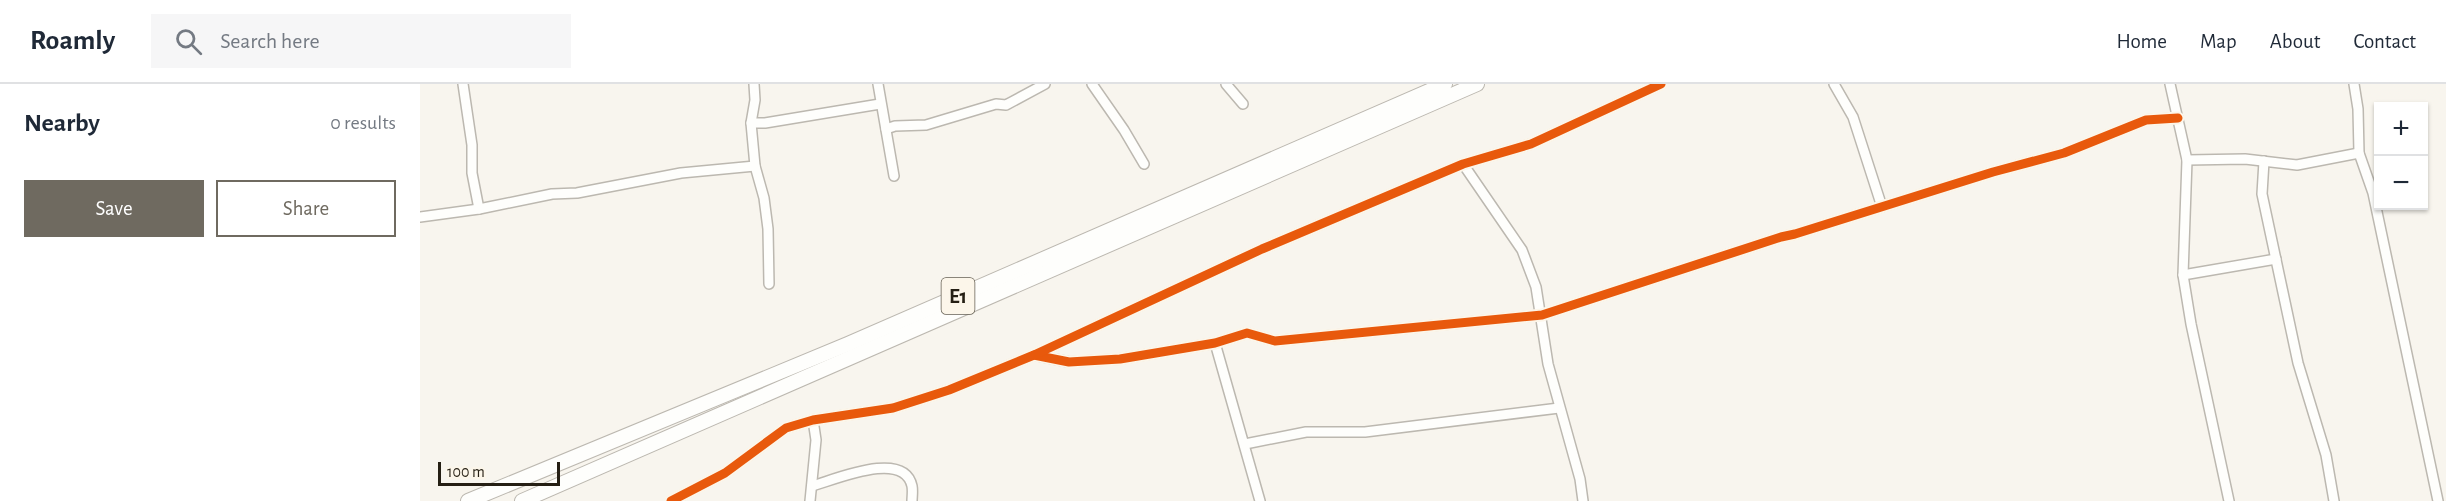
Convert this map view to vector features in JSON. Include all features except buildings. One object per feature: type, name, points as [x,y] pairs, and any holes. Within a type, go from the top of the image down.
[{"type":"highway","name":"E1","points":[[468,501],[848,344],[1445,84]]},
{"type":"highway","name":"E1","points":[[522,501],[1477,84]]},
{"type":"street","points":[[463,84],[472,145],[472,173],[479,209]]},
{"type":"street","points":[[754,84],[755,100],[751,123],[755,166],[765,198],[769,284]]},
{"type":"street","points":[[878,84],[894,176]]},
{"type":"street","points":[[886,129],[895,126],[926,125],[996,105],[1006,105],[1045,84]]},
{"type":"street","points":[[1092,84],[1144,164]]},
{"type":"street","points":[[1226,84],[1243,104]]},
{"type":"street","points":[[671,501],[690,496],[786,428],[813,420],[893,408],[949,390],[1034,355],[1262,249],[1463,164],[1532,144],[1661,84]]},
{"type":"street","points":[[1834,84],[1853,117],[1882,207]]},
{"type":"street","points":[[2170,84],[2187,160],[2183,275],[2191,324],[2229,501]]},
{"type":"street","points":[[2354,84],[2358,109],[2359,153],[2373,193],[2438,501]]},
{"type":"street","points":[[751,123],[765,123],[880,104]]},
{"type":"street","points":[[1034,355],[1069,362],[1090,361],[1215,344],[1247,333],[1275,341],[1542,315],[1780,237],[1993,172],[2064,153],[2146,120],[2178,118]]},
{"type":"street","points":[[2187,160],[2245,159],[2297,165],[2359,153]]},
{"type":"street","points":[[2264,161],[2262,194],[2298,363],[2326,455],[2334,501]]},
{"type":"street","points":[[1463,164],[1522,250],[1536,287],[1548,364],[1580,479],[1583,501]]},
{"type":"street","points":[[420,217],[479,209],[552,194],[577,193],[681,173],[755,166]]},
{"type":"street","points":[[2183,275],[2276,259]]},
{"type":"street","points":[[1215,344],[1260,501]]},
{"type":"street","points":[[1245,444],[1306,432],[1365,432],[1559,408]]},
{"type":"street","points":[[810,501],[816,440],[813,420]]},
{"type":"street","points":[[812,486],[866,470],[887,467],[901,471],[907,477],[912,486],[912,501]]},
{"type":"cycle path","points":[[671,501],[725,473],[786,428],[813,420],[893,408],[949,390],[1034,355],[1262,249],[1463,164],[1531,144],[1661,84]]},
{"type":"cycle path","points":[[1034,355],[1069,362],[1120,359],[1215,343],[1247,333],[1275,341],[1542,315],[1781,237],[1993,172],[2064,153],[2146,120],[2178,118]]}]
